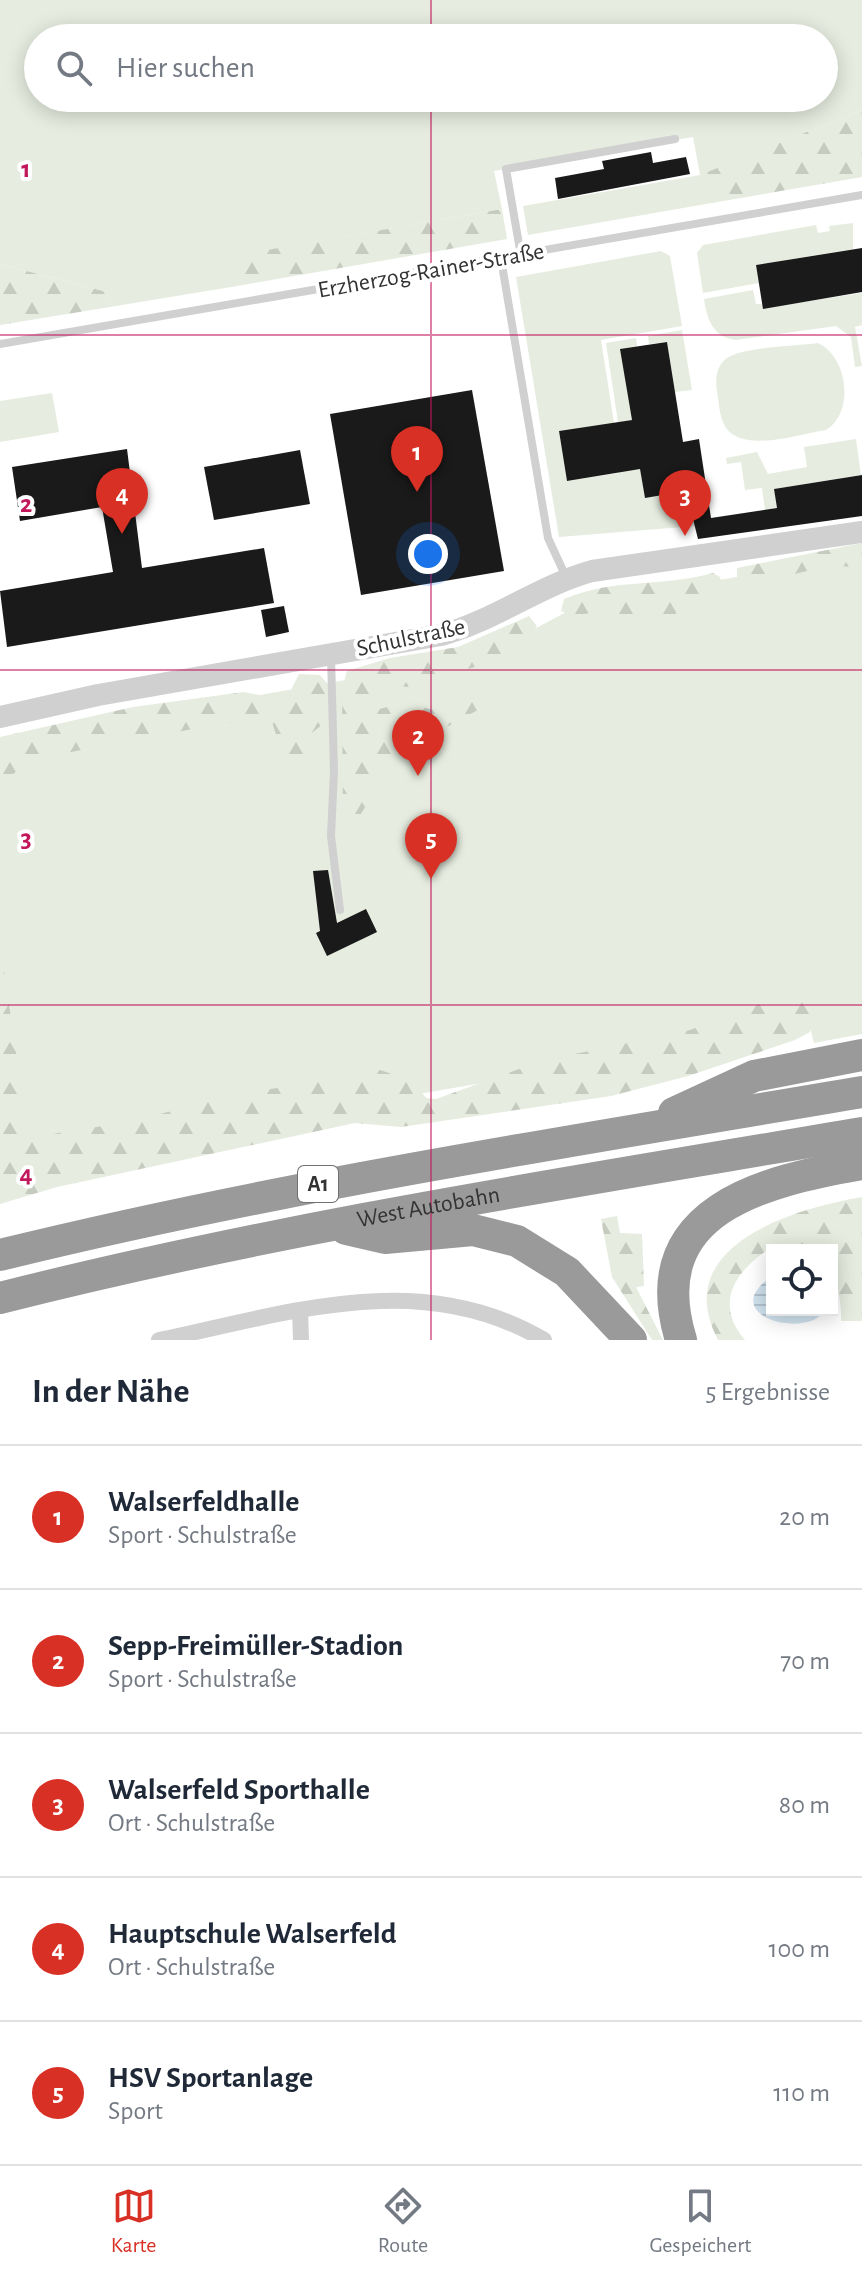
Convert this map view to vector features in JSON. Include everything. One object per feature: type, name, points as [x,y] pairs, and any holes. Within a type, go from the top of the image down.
[{"type":"highway","points":[[639,1130],[754,1076],[862,1055]]},
{"type":"highway","name":"West Autobahn","points":[[0,1255],[131,1222],[344,1179],[862,1092]]},
{"type":"highway","name":"West Autobahn","points":[[0,1298],[120,1268],[331,1226],[862,1133]]},
{"type":"highway","points":[[681,1340],[673,1314],[673,1282],[696,1231],[715,1211],[761,1186],[862,1164]]},
{"type":"highway","points":[[331,1226],[385,1238],[473,1230],[517,1241],[567,1272],[631,1340]]},
{"type":"street","name":"Schulstraße","points":[[0,717],[98,695],[459,630],[567,578],[592,571],[862,532]]},
{"type":"street","points":[[159,1340],[300,1310],[358,1302],[440,1301],[517,1324],[544,1340]]},
{"type":"street","points":[[300,1310],[301,1340]]},
{"type":"lane","points":[[521,256],[506,169],[675,139]]},
{"type":"lane","name":"Erzherzog-Rainer-Straße","points":[[0,344],[862,195]]},
{"type":"lane","points":[[501,259],[548,538],[567,578]]},
{"type":"lane","points":[[331,655],[334,771],[331,836],[340,910]]},
{"type":"green space","points":[[0,0],[862,0],[862,110],[701,175],[706,204],[528,235],[523,206],[700,175],[693,137],[494,171],[502,209],[251,253],[237,286],[116,306],[103,291],[0,264]]},
{"type":"green space","points":[[862,110],[862,177],[706,204],[700,175]]},
{"type":"green space","points":[[502,209],[507,239],[237,286],[250,253]]},
{"type":"green space","points":[[853,223],[853,249],[756,265],[759,283],[703,293],[697,253],[703,245],[816,225],[818,233],[830,231],[829,226]]},
{"type":"green space","points":[[661,251],[670,256],[682,326],[601,340],[614,423],[559,431],[567,481],[619,473],[636,445],[645,497],[686,491],[695,526],[559,537],[516,277]]},
{"type":"green space","points":[[0,264],[103,291],[116,306],[0,325]]},
{"type":"green space","points":[[753,290],[756,304],[762,304],[764,308],[862,293],[862,325],[855,327],[862,366],[855,367],[851,337],[836,326],[736,340],[722,335],[709,320],[704,299]]},
{"type":"green space","points":[[682,330],[692,390],[675,392],[667,342],[649,344],[648,336]]},
{"type":"green space","points":[[636,338],[637,346],[621,349],[632,420],[618,422],[606,343]]},
{"type":"green space","points":[[818,343],[836,360],[844,385],[841,411],[835,422],[826,430],[769,440],[754,441],[730,432],[723,422],[716,387],[717,373],[723,361],[745,351]]},
{"type":"green space","points":[[52,393],[59,432],[0,442],[0,401]]},
{"type":"green space","points":[[856,439],[861,475],[774,489],[777,508],[765,510],[762,488],[745,490],[741,462],[727,464],[726,458],[757,452],[768,474],[807,467],[804,447]]},
{"type":"green space","points":[[862,543],[862,571],[836,566],[742,584],[737,577],[737,568]]},
{"type":"green space","points":[[840,559],[862,565],[862,1034],[814,1043],[807,1016],[627,1058],[12,1164],[0,1082],[0,743],[41,733],[484,656],[581,604]]},
{"type":"green space","points":[[713,573],[720,577],[722,586],[716,595],[689,599],[674,616],[661,618],[637,613],[624,624],[616,625],[596,612],[573,616],[561,611],[564,599],[583,592]]},
{"type":"green space","points":[[529,616],[537,626],[530,635],[489,662],[429,678],[414,687],[388,686],[371,692],[363,707],[368,712],[403,703],[438,711],[477,698],[483,707],[386,761],[363,786],[374,793],[354,825],[343,826],[342,689],[347,671],[390,658],[458,647]]},
{"type":"green space","points":[[299,674],[320,675],[332,689],[323,724],[308,736],[310,777],[300,782],[289,774],[271,719],[219,724],[50,756],[20,768],[0,786],[0,737],[133,707],[244,692],[269,697],[290,692]]},
{"type":"green space","points":[[0,944],[28,1133],[34,1137],[134,1121],[220,1098],[380,1070],[413,1081],[426,1098],[436,1099],[541,1061],[690,1030],[799,989],[810,1004],[812,1019],[810,1032],[795,1040],[688,1076],[611,1096],[401,1127],[355,1123],[57,1187],[0,1204]]},
{"type":"green space","points":[[862,1197],[862,1321],[841,1321],[838,1244],[766,1244],[766,1251],[753,1261],[736,1282],[730,1300],[733,1320],[745,1340],[718,1340],[707,1307],[710,1280],[724,1257],[745,1238],[773,1223]]},
{"type":"green space","points":[[617,1216],[620,1233],[642,1234],[644,1286],[636,1287],[663,1340],[652,1340],[612,1277],[601,1219]]},
{"type":"water","points":[[766,1282],[766,1316],[819,1316],[802,1323],[771,1320],[759,1313],[753,1303],[757,1290]]},
{"type":"building","points":[[651,152],[653,163],[686,157],[690,174],[558,199],[555,178],[604,169],[602,161]]},
{"type":"building","points":[[862,248],[862,292],[763,309],[756,265]]},
{"type":"building","points":[[667,342],[683,442],[699,439],[711,518],[777,508],[774,489],[862,475],[862,516],[698,539],[686,491],[645,498],[640,469],[567,481],[559,431],[632,420],[620,349]]},
{"type":"building","points":[[472,390],[504,571],[361,595],[330,414]]},
{"type":"building","points":[[127,449],[142,568],[264,548],[274,603],[7,647],[0,591],[113,572],[102,507],[20,521],[12,467]]},
{"type":"building","points":[[300,450],[310,504],[214,520],[204,467]]},
{"type":"building","points":[[284,606],[289,632],[266,637],[261,610]]},
{"type":"building","points":[[328,870],[337,923],[366,909],[377,932],[327,956],[316,933],[320,931],[313,871]]},
{"type":"place","name":"Walserfeldhalle","points":[[417,492]]},
{"type":"place","name":"Hauptschule Walserfeld","points":[[122,534]]},
{"type":"place","name":"Walserfeld Sporthalle","points":[[685,536]]},
{"type":"place","name":"Sepp-Freimüller-Stadion","points":[[418,776]]},
{"type":"place","name":"HSV Sportanlage","points":[[431,879]]}]
